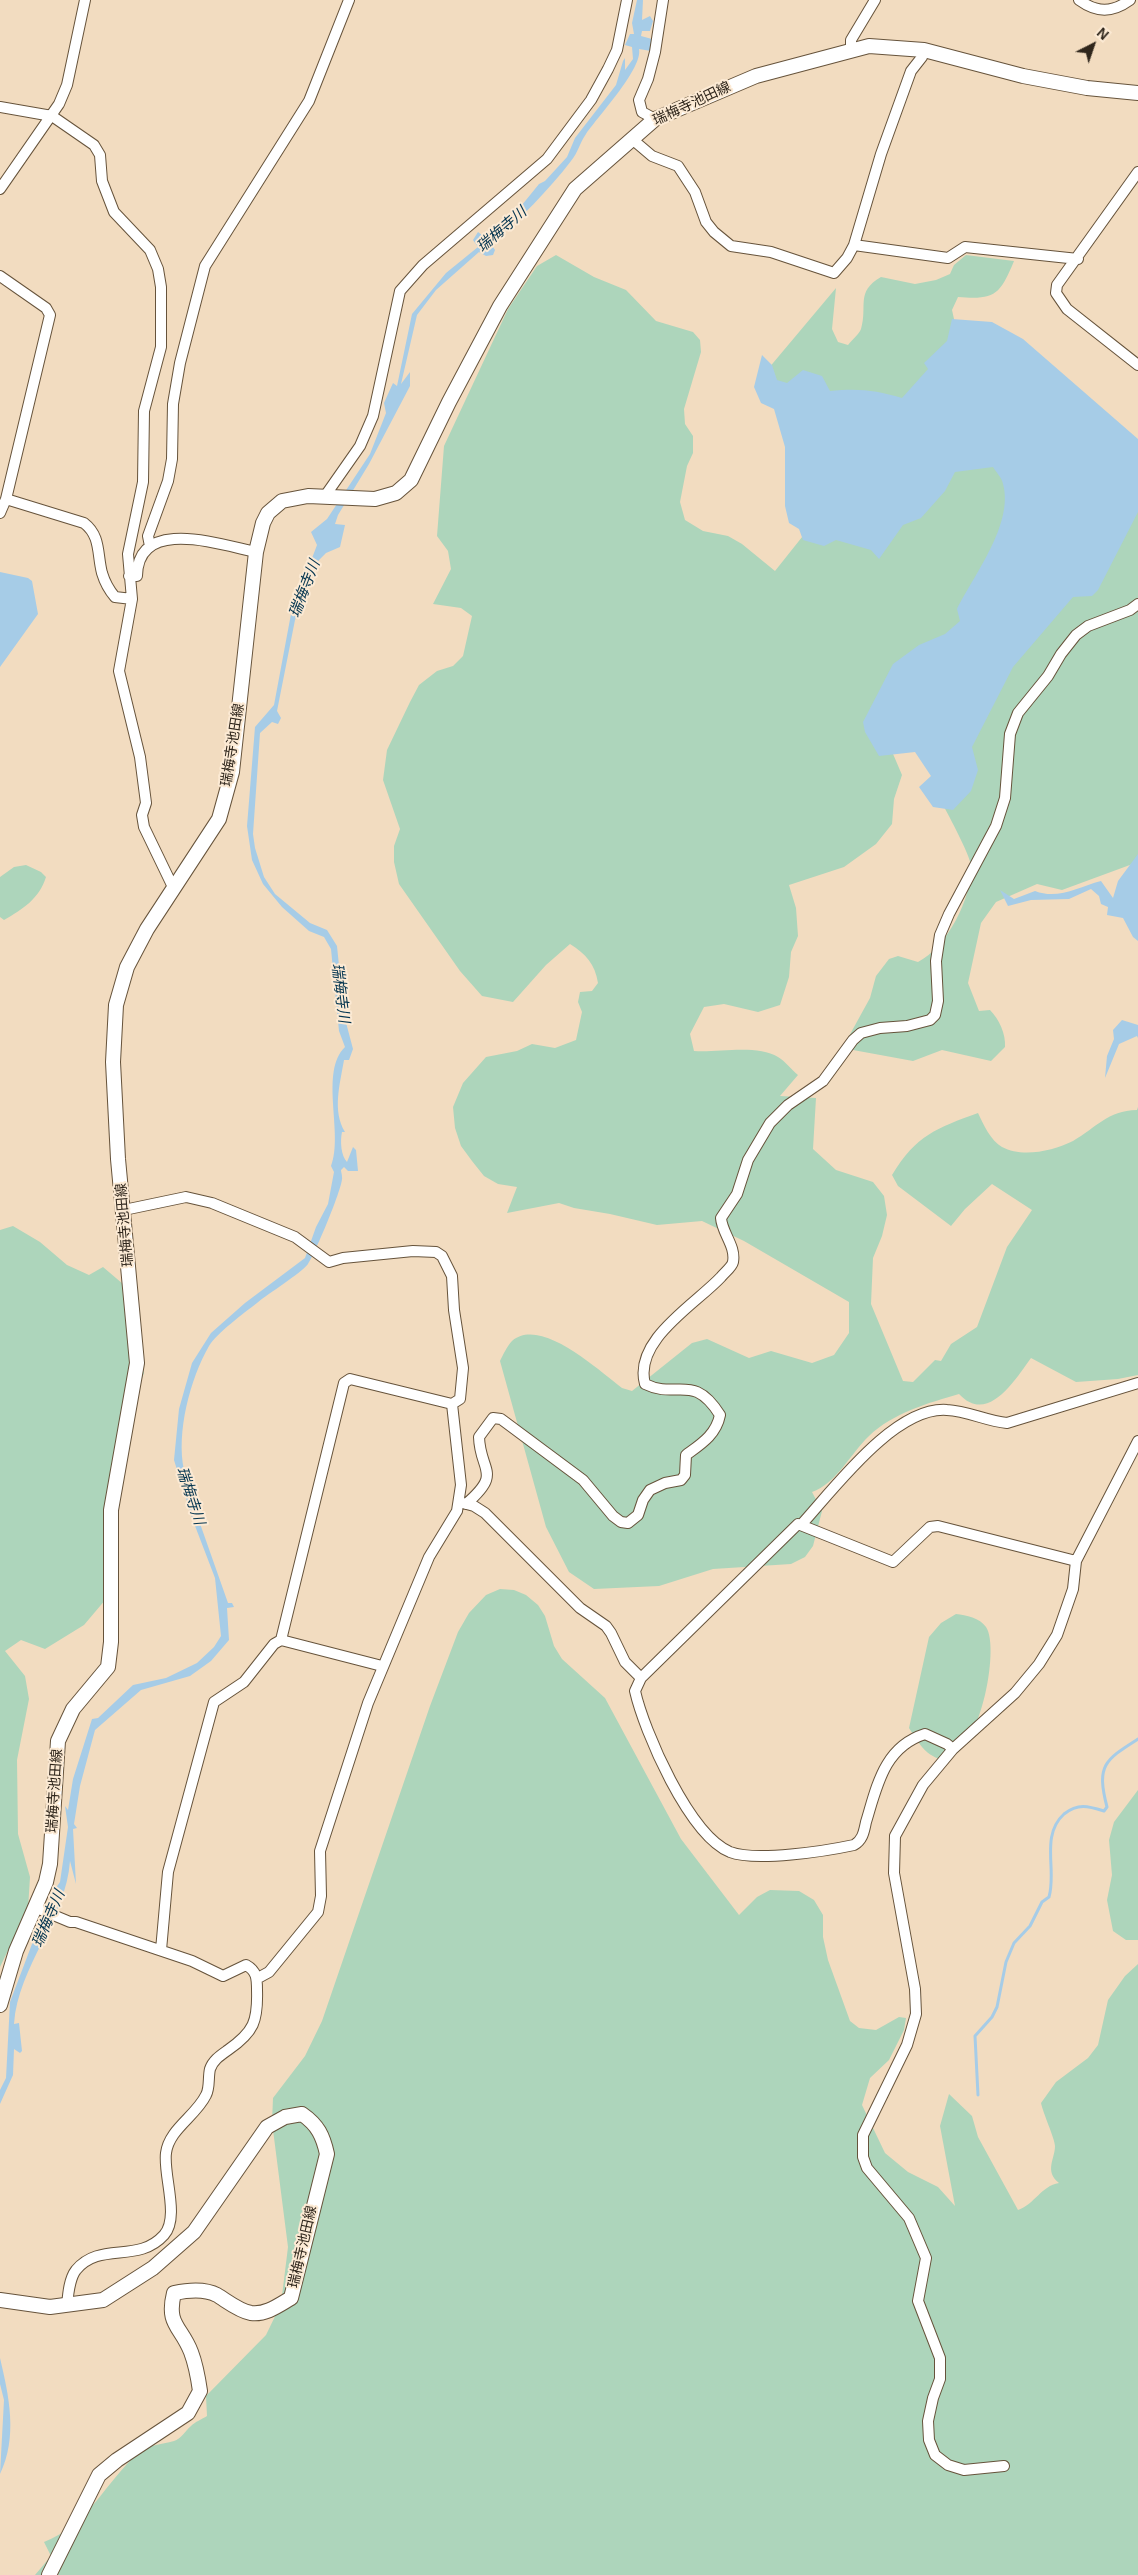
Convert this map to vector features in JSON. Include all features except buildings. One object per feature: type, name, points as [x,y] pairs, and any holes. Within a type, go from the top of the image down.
[{"type":"main road","name":"瑞梅寺池田線","points":[[0,2005],[16,1951],[46,1882],[50,1864],[58,1741],[73,1709],[108,1667],[111,1642],[113,1548],[111,1510],[137,1363],[118,1159],[113,1062],[116,1005],[126,967],[174,886],[219,819],[232,772],[256,552],[263,523],[274,506],[298,497],[325,496],[375,499],[404,488],[416,472],[449,402],[500,306],[575,189],[655,119],[756,76],[869,46],[924,50],[1023,76],[1087,88],[1138,94]]},
{"type":"main road","name":"瑞梅寺池田線","points":[[0,2300],[50,2307],[103,2300],[153,2268],[194,2232],[267,2127],[285,2117],[302,2114],[315,2124],[324,2140],[327,2154],[291,2298],[272,2310],[252,2313],[231,2304],[215,2294],[190,2290],[174,2293],[170,2309],[176,2326],[191,2350],[200,2391],[188,2413],[117,2460],[100,2475],[49,2575]]},
{"type":"street","points":[[0,189],[52,116],[67,85],[85,0]]},
{"type":"street","points":[[150,546],[148,536],[168,481],[172,460],[173,404],[180,363],[205,266],[309,100],[349,0]]},
{"type":"street","points":[[325,496],[360,446],[373,416],[400,291],[423,265],[547,159],[591,100],[608,69],[617,50],[626,0]]},
{"type":"street","points":[[655,119],[642,112],[639,100],[648,79],[655,52],[663,0]]},
{"type":"street","points":[[851,50],[851,40],[875,0]]},
{"type":"street","points":[[1079,0],[1087,6],[1106,12],[1121,7],[1130,0]]},
{"type":"street","points":[[632,139],[652,156],[678,166],[695,192],[706,222],[714,232],[732,246],[771,252],[834,273],[847,258],[854,245],[881,154],[911,71],[922,57],[924,50]]},
{"type":"street","points":[[0,107],[52,116],[94,145],[100,155],[102,181],[114,212],[150,250],[158,269],[162,287],[161,347],[144,411],[143,482],[129,547],[129,576],[132,599],[118,671],[140,757],[146,803],[142,816],[144,827],[170,883],[174,886]]},
{"type":"street","points":[[1138,172],[1057,286],[1056,293],[1066,309],[1138,365]]},
{"type":"street","points":[[854,245],[948,258],[965,247],[1078,259]]},
{"type":"street","points":[[0,276],[46,308],[50,315],[6,499],[0,513]]},
{"type":"street","points":[[6,499],[84,523],[91,528],[97,537],[102,573],[107,587],[115,597],[132,599]]},
{"type":"street","points":[[129,576],[137,576],[137,564],[150,546],[168,538],[256,552]]},
{"type":"street","points":[[258,1978],[269,1972],[318,1912],[321,1896],[320,1851],[382,1666],[404,1621],[429,1557],[454,1519],[462,1503],[485,1485],[487,1466],[479,1437],[493,1418],[501,1419],[583,1480],[613,1516],[622,1522],[628,1523],[638,1515],[643,1500],[650,1490],[665,1483],[681,1480],[685,1475],[686,1455],[710,1437],[718,1426],[720,1415],[710,1400],[696,1391],[682,1388],[654,1388],[645,1384],[642,1373],[656,1340],[672,1320],[714,1284],[733,1264],[733,1255],[721,1218],[737,1194],[748,1160],[770,1122],[788,1105],[823,1081],[861,1033],[880,1028],[907,1026],[930,1020],[935,1015],[938,1001],[936,961],[940,935],[949,914],[996,826],[1005,798],[1010,734],[1018,713],[1048,676],[1060,654],[1076,634],[1088,626],[1130,610],[1138,604]]},
{"type":"street","points":[[124,1210],[186,1197],[233,1211],[301,1241],[329,1262],[343,1258],[413,1251],[436,1252],[442,1256],[452,1276],[462,1368],[460,1399],[452,1404],[350,1379],[344,1383],[281,1640]]},
{"type":"street","points":[[801,1525],[874,1446],[900,1424],[925,1412],[946,1409],[968,1413],[991,1421],[1007,1423],[1138,1383]]},
{"type":"street","points":[[452,1404],[462,1503]]},
{"type":"street","points":[[1004,2466],[964,2470],[948,2465],[935,2454],[929,2440],[928,2421],[940,2379],[940,2358],[918,2301],[926,2258],[909,2218],[868,2168],[863,2157],[863,2134],[907,2045],[916,2014],[914,1979],[894,1873],[895,1836],[923,1785],[954,1749],[1015,1693],[1039,1664],[1057,1636],[1073,1589],[1076,1562],[1138,1441]]},
{"type":"street","points":[[462,1503],[485,1514],[580,1608],[606,1626],[625,1662],[641,1678]]},
{"type":"street","points":[[954,1749],[925,1734],[894,1752],[879,1779],[862,1837],[854,1845],[786,1854],[740,1854],[721,1847],[708,1836],[680,1798],[643,1720],[635,1691],[641,1678],[798,1524],[893,1562],[925,1531],[938,1526],[1076,1562]]},
{"type":"street","points":[[161,1950],[168,1872],[214,1702],[244,1682],[274,1644],[281,1640],[382,1666]]},
{"type":"street","points":[[34,1906],[63,1919],[161,1950],[223,1976],[246,1965],[253,1968],[258,1978],[257,2007],[252,2030],[217,2058],[211,2068],[207,2094],[170,2138],[166,2152],[170,2217],[166,2234],[144,2250],[109,2252],[93,2257],[76,2270],[67,2306]]},
{"type":"green space","points":[[556,255],[594,277],[626,290],[656,321],[693,332],[700,340],[701,352],[684,409],[685,424],[693,436],[693,453],[687,466],[680,502],[685,520],[703,531],[728,536],[742,544],[775,571],[814,522],[964,454],[1004,462],[1019,505],[975,624],[879,721],[902,775],[894,799],[892,824],[876,844],[844,867],[789,885],[796,908],[798,936],[791,952],[789,977],[780,1005],[758,1012],[724,1004],[704,1007],[690,1034],[694,1051],[759,1051],[769,1053],[783,1061],[798,1075],[780,1096],[816,1098],[813,1149],[836,1170],[873,1182],[884,1196],[887,1215],[882,1236],[873,1258],[871,1304],[903,1381],[913,1382],[935,1360],[941,1361],[951,1344],[977,1327],[1007,1247],[1032,1210],[992,1184],[965,1209],[951,1226],[898,1186],[892,1175],[901,1161],[919,1142],[929,1135],[951,1123],[978,1113],[991,1137],[998,1144],[1010,1150],[1028,1153],[1056,1148],[1073,1141],[1110,1117],[1118,1113],[1137,1110],[1138,1107],[1138,1375],[1118,1379],[1076,1382],[1031,1358],[1009,1387],[990,1402],[980,1405],[970,1402],[959,1394],[911,1410],[878,1428],[862,1443],[836,1475],[821,1488],[812,1492],[822,1511],[813,1546],[805,1557],[791,1564],[713,1569],[659,1586],[594,1589],[569,1572],[546,1527],[500,1361],[508,1345],[524,1335],[538,1335],[553,1340],[585,1359],[622,1388],[632,1391],[692,1343],[707,1339],[749,1358],[771,1351],[812,1363],[834,1355],[849,1333],[849,1302],[744,1241],[702,1221],[657,1225],[574,1208],[559,1203],[507,1213],[517,1187],[498,1184],[484,1176],[472,1161],[461,1146],[455,1128],[453,1107],[463,1083],[486,1057],[517,1051],[532,1044],[555,1048],[576,1040],[582,1012],[578,1002],[580,992],[592,991],[598,983],[597,976],[589,960],[570,944],[546,965],[513,1002],[482,996],[460,971],[399,884],[394,862],[394,846],[400,829],[383,780],[387,750],[419,685],[437,671],[453,666],[463,656],[472,616],[461,608],[433,604],[451,569],[448,551],[437,536],[444,446],[508,309],[537,266]]},
{"type":"green space","points":[[966,255],[1014,261],[1005,281],[995,293],[980,297],[958,297],[952,310],[956,328],[920,389],[894,404],[781,386],[768,369],[836,288],[832,329],[838,342],[848,345],[861,329],[865,294],[873,283],[881,277],[915,284],[936,280],[950,274],[954,265]]},
{"type":"green space","points":[[1138,483],[1138,862],[1062,890],[1037,884],[996,902],[981,923],[968,983],[979,1011],[990,1010],[999,1022],[1003,1032],[1005,1047],[991,1061],[942,1050],[913,1061],[853,1050],[848,1038],[870,998],[876,976],[889,959],[898,956],[918,962],[929,955],[948,933],[962,906],[970,879],[970,861],[939,797],[995,681]]},
{"type":"green space","points":[[26,865],[41,872],[46,877],[43,885],[29,903],[4,920],[0,917],[0,877],[14,867]]},
{"type":"green space","points":[[13,1226],[40,1242],[67,1265],[89,1275],[103,1267],[123,1284],[144,1373],[112,1461],[106,1599],[84,1625],[45,1649],[21,1640],[5,1651],[25,1676],[29,1699],[17,1760],[18,1834],[30,1877],[28,1909],[0,1967],[0,1230]]},
{"type":"green space","points":[[500,1589],[514,1590],[526,1595],[538,1605],[545,1616],[554,1646],[562,1659],[605,1698],[681,1839],[739,1915],[757,1897],[770,1890],[799,1891],[814,1900],[823,1915],[823,1937],[828,1960],[850,2021],[859,2028],[876,2030],[899,2017],[906,2018],[904,2030],[889,2060],[870,2078],[862,2105],[885,2153],[908,2172],[938,2187],[955,2206],[940,2126],[949,2094],[972,2116],[978,2137],[1018,2210],[1029,2204],[1047,2188],[1059,2183],[1052,2174],[1051,2165],[1055,2146],[1041,2103],[1056,2082],[1088,2058],[1098,2045],[1108,2000],[1125,1976],[1138,1964],[1138,2575],[35,2575],[51,2556],[44,2542],[59,2535],[73,2525],[138,2453],[150,2446],[176,2440],[207,2416],[206,2396],[266,2335],[281,2304],[288,2247],[272,2122],[273,2098],[305,2056],[322,2021],[430,1706],[458,1632],[469,1613],[486,1595]]},
{"type":"green space","points":[[956,1614],[977,1619],[986,1627],[990,1641],[990,1664],[979,1717],[968,1740],[955,1755],[940,1759],[922,1747],[909,1728],[929,1637],[941,1623]]},
{"type":"green space","points":[[1138,1790],[1138,1940],[1126,1940],[1113,1931],[1107,1900],[1112,1875],[1109,1840],[1114,1822]]},
{"type":"water","name":"瑞梅寺川","points":[[637,0],[643,0],[642,20],[650,16],[653,21],[650,31],[642,31],[641,36],[652,39],[651,51],[639,49],[638,57],[628,79],[586,134],[573,158],[533,204],[491,244],[495,250],[493,255],[486,256],[479,252],[436,290],[417,315],[401,384],[410,372],[410,386],[369,464],[338,515],[335,524],[345,525],[340,547],[326,553],[319,560],[295,620],[277,711],[281,718],[278,724],[272,722],[260,733],[253,834],[255,848],[264,877],[275,894],[310,923],[327,930],[337,946],[344,1015],[353,1049],[349,1060],[344,1060],[339,1088],[339,1115],[345,1132],[342,1132],[341,1140],[343,1156],[347,1162],[353,1147],[356,1150],[358,1171],[348,1171],[344,1167],[341,1170],[341,1183],[334,1206],[308,1264],[218,1335],[209,1346],[196,1374],[183,1423],[182,1455],[189,1487],[207,1522],[197,1515],[228,1603],[232,1603],[234,1607],[227,1608],[229,1640],[211,1661],[190,1676],[141,1690],[95,1730],[80,1786],[74,1824],[77,1828],[73,1829],[76,1884],[70,1861],[67,1882],[60,1903],[32,1962],[17,2003],[14,2024],[19,2023],[22,2051],[20,2053],[14,2049],[13,2075],[0,2104],[0,2090],[6,2078],[10,2002],[32,1944],[49,1909],[53,1892],[60,1882],[68,1827],[65,1806],[68,1810],[73,1779],[92,1719],[98,1718],[133,1685],[166,1678],[197,1663],[214,1647],[221,1636],[215,1578],[192,1518],[174,1460],[179,1409],[192,1363],[211,1333],[245,1303],[305,1258],[316,1227],[328,1204],[334,1172],[331,1166],[335,1137],[334,1072],[337,1058],[345,1047],[339,1031],[331,949],[324,937],[309,931],[282,907],[263,884],[252,860],[247,826],[255,727],[274,705],[291,614],[317,545],[311,532],[327,519],[370,454],[386,413],[384,403],[393,383],[397,386],[412,314],[446,273],[478,247],[473,240],[478,232],[487,239],[509,221],[539,184],[545,181],[567,157],[575,138],[616,85],[625,58],[625,70],[633,59],[632,47],[625,45],[630,34],[634,34],[632,23]]},
{"type":"water","points":[[952,319],[992,322],[1023,339],[1138,439],[1138,512],[1098,590],[1092,596],[1073,597],[1013,667],[972,747],[978,770],[971,791],[953,810],[933,807],[919,787],[931,776],[915,752],[879,756],[865,732],[863,722],[893,664],[919,645],[945,634],[960,621],[957,609],[991,549],[998,532],[1003,516],[1005,499],[1003,484],[993,467],[955,472],[945,491],[921,518],[903,525],[879,559],[871,550],[836,540],[824,546],[803,540],[799,529],[789,523],[785,506],[785,447],[774,409],[761,403],[754,387],[762,355],[772,365],[777,380],[787,383],[803,370],[822,376],[830,391],[867,390],[902,398],[928,369],[924,363],[947,341]]},
{"type":"water","points":[[0,572],[28,578],[32,581],[38,614],[0,667]]},
{"type":"water","points":[[1138,854],[1138,941],[1133,937],[1123,918],[1107,915],[1108,907],[1101,904],[1099,896],[1091,889],[1069,899],[1031,900],[1008,906],[1000,890],[1014,899],[1035,891],[1052,894],[1068,892],[1101,881],[1113,898],[1118,881]]},
{"type":"water","points":[[1122,1020],[1138,1025],[1138,1038],[1137,1036],[1119,1044],[1105,1078],[1107,1056],[1114,1039],[1113,1030]]},
{"type":"water","points":[[0,2358],[9,2402],[10,2431],[6,2460],[0,2474],[4,2400],[0,2384]]},
{"type":"waterway","points":[[978,2095],[975,2036],[992,2017],[997,2007],[1006,1962],[1014,1943],[1030,1926],[1042,1902],[1049,1897],[1051,1887],[1051,1843],[1057,1823],[1064,1814],[1074,1808],[1083,1806],[1104,1811],[1107,1807],[1103,1782],[1103,1773],[1106,1765],[1118,1753],[1138,1739]]}]
